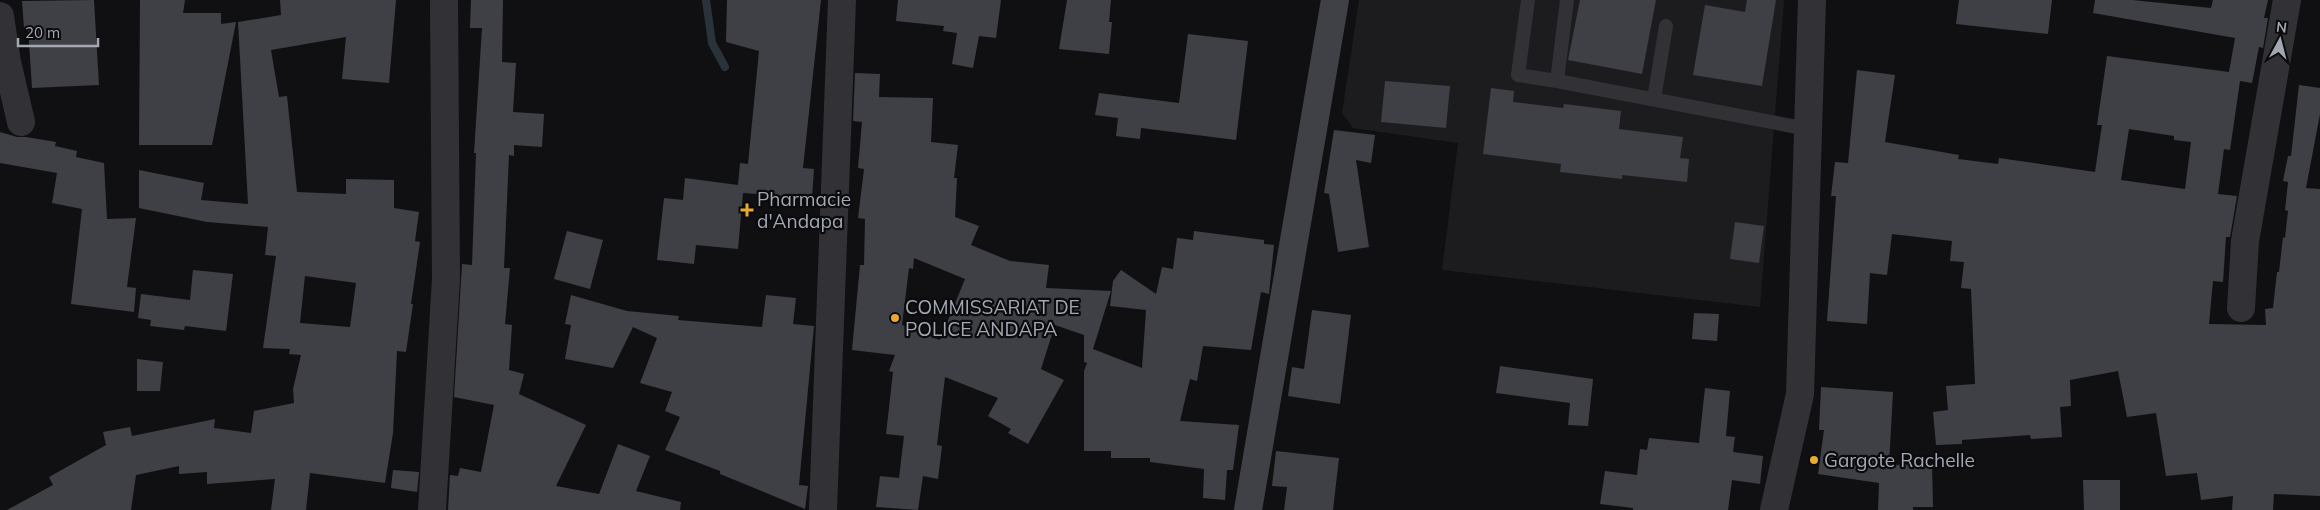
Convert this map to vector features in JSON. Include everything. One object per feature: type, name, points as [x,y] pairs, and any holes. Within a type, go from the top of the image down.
[{"type":"street","points":[[432,510],[446,279],[444,0]]},
{"type":"street","points":[[823,510],[842,0]]},
{"type":"street","points":[[1248,510],[1335,0]]},
{"type":"street","points":[[1774,510],[1800,394],[1812,0]]},
{"type":"street","points":[[2241,308],[2245,241],[2287,0]]},
{"type":"street","points":[[0,16],[7,62],[21,122]]},
{"type":"lane","points":[[1528,0],[1518,75],[1808,129]]},
{"type":"lane","points":[[1557,81],[1567,0]]},
{"type":"lane","points":[[1654,99],[1666,26]]},
{"type":"shaded area","points":[[1359,0],[1784,0],[1760,307],[1442,270],[1458,143],[1353,128],[1342,113]]},
{"type":"building","points":[[94,0],[99,85],[32,88],[28,28],[24,28],[22,1]]},
{"type":"building","points":[[140,0],[185,0],[183,13],[221,13],[221,24],[236,22],[212,145],[139,145]]},
{"type":"building","points":[[280,0],[396,0],[389,83],[342,79],[346,37],[271,50],[279,97],[287,96],[297,192],[346,194],[346,179],[394,180],[394,208],[419,212],[415,241],[420,242],[411,304],[413,304],[406,352],[397,351],[393,433],[385,483],[310,473],[306,510],[271,510],[275,479],[207,484],[207,472],[179,474],[179,466],[136,475],[131,510],[7,510],[53,485],[49,477],[106,445],[103,432],[130,427],[132,436],[215,419],[214,428],[251,433],[254,411],[294,403],[293,389],[301,355],[289,354],[290,349],[263,348],[276,256],[265,255],[268,227],[207,222],[139,208],[139,170],[204,183],[201,200],[248,204],[238,22],[281,15]],"holes":[[[305,276],[356,283],[350,327],[300,323]]]},
{"type":"building","points":[[471,0],[503,0],[502,62],[516,63],[513,112],[544,114],[542,147],[514,145],[514,156],[509,155],[504,268],[510,268],[505,324],[512,325],[509,370],[524,374],[519,394],[586,425],[556,486],[599,494],[618,444],[650,456],[636,491],[681,502],[680,510],[448,510],[450,475],[458,476],[460,468],[481,472],[494,405],[454,397],[462,264],[472,265],[476,153],[474,153],[482,28],[470,28]]},
{"type":"building","points":[[727,0],[821,0],[803,168],[814,169],[812,198],[743,193],[738,249],[696,245],[694,264],[657,260],[664,198],[683,200],[685,178],[738,185],[740,163],[748,164],[759,51],[726,42]]},
{"type":"building","points":[[898,0],[1001,0],[996,38],[979,36],[973,68],[952,64],[957,33],[943,31],[944,26],[896,21]]},
{"type":"building","points":[[1067,0],[1111,0],[1109,22],[1112,22],[1109,54],[1059,49]]},
{"type":"building","points":[[1580,0],[1656,0],[1642,74],[1568,60]]},
{"type":"building","points":[[1747,0],[1776,0],[1762,86],[1693,75],[1705,5],[1745,12]]},
{"type":"building","points":[[1959,0],[2052,0],[2048,34],[1956,24]]},
{"type":"building","points":[[2095,0],[2132,0],[2211,8],[2213,0],[2268,0],[2264,18],[2268,18],[2263,48],[2259,47],[2252,83],[2240,81],[2230,150],[2224,149],[2218,194],[2237,196],[2230,237],[2226,237],[2223,282],[2213,281],[2209,324],[2266,325],[2265,309],[2273,308],[2283,237],[2285,238],[2288,211],[2285,210],[2288,182],[2283,181],[2288,156],[2291,156],[2299,85],[2320,88],[2320,114],[2306,188],[2320,189],[2320,496],[2274,494],[2273,510],[2232,510],[2233,496],[2201,500],[2197,473],[2166,476],[2156,413],[2127,417],[2118,371],[2070,380],[2071,406],[2060,407],[2062,437],[2031,439],[2030,435],[1962,440],[1962,444],[1936,445],[1933,412],[1948,410],[1946,386],[1975,384],[1971,289],[1961,288],[1964,262],[1950,261],[1952,241],[1892,234],[1887,275],[1870,273],[1867,324],[1827,321],[1836,196],[1831,196],[1835,162],[1848,163],[1857,70],[1895,75],[1885,142],[1959,155],[1958,159],[1998,164],[1999,158],[2095,172],[2102,125],[2097,125],[2107,56],[2229,72],[2235,38],[2093,13]],"holes":[[[2129,129],[2174,136],[2174,140],[2191,142],[2185,189],[2121,180]]]},
{"type":"building","points":[[1188,34],[1248,41],[1236,140],[1141,128],[1140,139],[1116,136],[1118,118],[1095,115],[1099,93],[1179,103]]},
{"type":"building","points":[[855,73],[880,74],[879,97],[933,98],[931,142],[958,145],[954,178],[957,178],[955,217],[979,226],[971,245],[1010,261],[1049,265],[1046,288],[1111,291],[1093,349],[1142,368],[1146,310],[1110,306],[1113,281],[1121,270],[1156,294],[1162,267],[1173,269],[1177,238],[1193,240],[1194,231],[1264,240],[1264,244],[1274,245],[1269,294],[1261,292],[1251,350],[1203,346],[1197,381],[1190,379],[1180,421],[1239,425],[1233,470],[1227,470],[1225,500],[1203,498],[1204,469],[1150,462],[1150,458],[1111,458],[1111,451],[1084,451],[1084,371],[1087,363],[1084,362],[1084,335],[1055,325],[1041,369],[1064,380],[1028,444],[1008,433],[1011,429],[988,416],[998,398],[945,377],[937,445],[942,446],[938,479],[923,476],[918,510],[876,507],[880,476],[899,478],[904,436],[886,434],[893,372],[889,371],[895,355],[852,350],[860,265],[864,265],[865,219],[858,218],[864,169],[858,168],[862,122],[853,121]],"holes":[[[914,258],[965,279],[940,340],[902,325],[909,268],[913,269]]]},
{"type":"building","points":[[1385,81],[1450,86],[1446,128],[1381,122]]},
{"type":"building","points":[[1491,88],[1514,91],[1513,102],[1563,108],[1564,104],[1621,111],[1619,129],[1683,137],[1680,158],[1689,159],[1687,182],[1622,175],[1622,179],[1560,172],[1561,164],[1483,154]]},
{"type":"building","points":[[1334,130],[1375,135],[1371,163],[1356,160],[1369,247],[1338,252],[1329,194],[1324,193]]},
{"type":"building","points":[[0,132],[17,137],[56,142],[55,146],[77,151],[76,157],[104,163],[107,219],[136,218],[127,287],[136,288],[134,312],[71,304],[82,209],[52,203],[57,173],[0,163]]},
{"type":"building","points":[[1735,222],[1764,226],[1759,263],[1730,259]]},
{"type":"building","points":[[567,231],[603,240],[590,289],[554,279]]},
{"type":"building","points":[[193,270],[233,274],[226,331],[185,326],[184,330],[150,326],[151,320],[138,318],[141,294],[190,300]]},
{"type":"building","points":[[571,295],[627,311],[679,316],[678,320],[762,327],[766,295],[796,298],[793,324],[814,326],[799,485],[808,486],[805,509],[720,474],[720,471],[665,450],[680,417],[665,411],[672,392],[640,383],[657,338],[633,327],[613,368],[565,359],[571,325],[565,324]]},
{"type":"building","points":[[1312,310],[1351,315],[1340,404],[1288,396],[1292,367],[1304,369]]},
{"type":"building","points":[[1694,313],[1719,314],[1717,341],[1692,339]]},
{"type":"building","points":[[137,359],[163,362],[160,391],[137,391]]},
{"type":"building","points":[[1500,366],[1593,379],[1588,426],[1568,425],[1570,403],[1496,393]]},
{"type":"building","points":[[1821,387],[1893,392],[1889,465],[1932,464],[1933,507],[1913,507],[1913,510],[1878,510],[1879,483],[1818,474],[1824,430],[1819,430]]},
{"type":"building","points":[[1705,388],[1730,391],[1726,436],[1735,437],[1733,452],[1763,456],[1760,484],[1732,480],[1728,510],[1633,510],[1633,508],[1600,504],[1605,471],[1637,475],[1640,449],[1647,450],[1649,438],[1699,443]]},
{"type":"building","points":[[1276,451],[1339,458],[1333,510],[1284,510],[1287,487],[1272,486]]},
{"type":"building","points":[[393,470],[419,472],[417,492],[391,488]]},
{"type":"building","points":[[2083,480],[2120,480],[2120,510],[2084,510]]},
{"type":"waterway","points":[[706,0],[712,43],[725,67]]},
{"type":"place","name":"Pharmacie d'Andapa","points":[[747,210]]},
{"type":"place","name":"COMMISSARIAT DE POLICE ANDAPA","points":[[895,318]]},
{"type":"place","name":"Gargote Rachelle","points":[[1814,460]]}]
